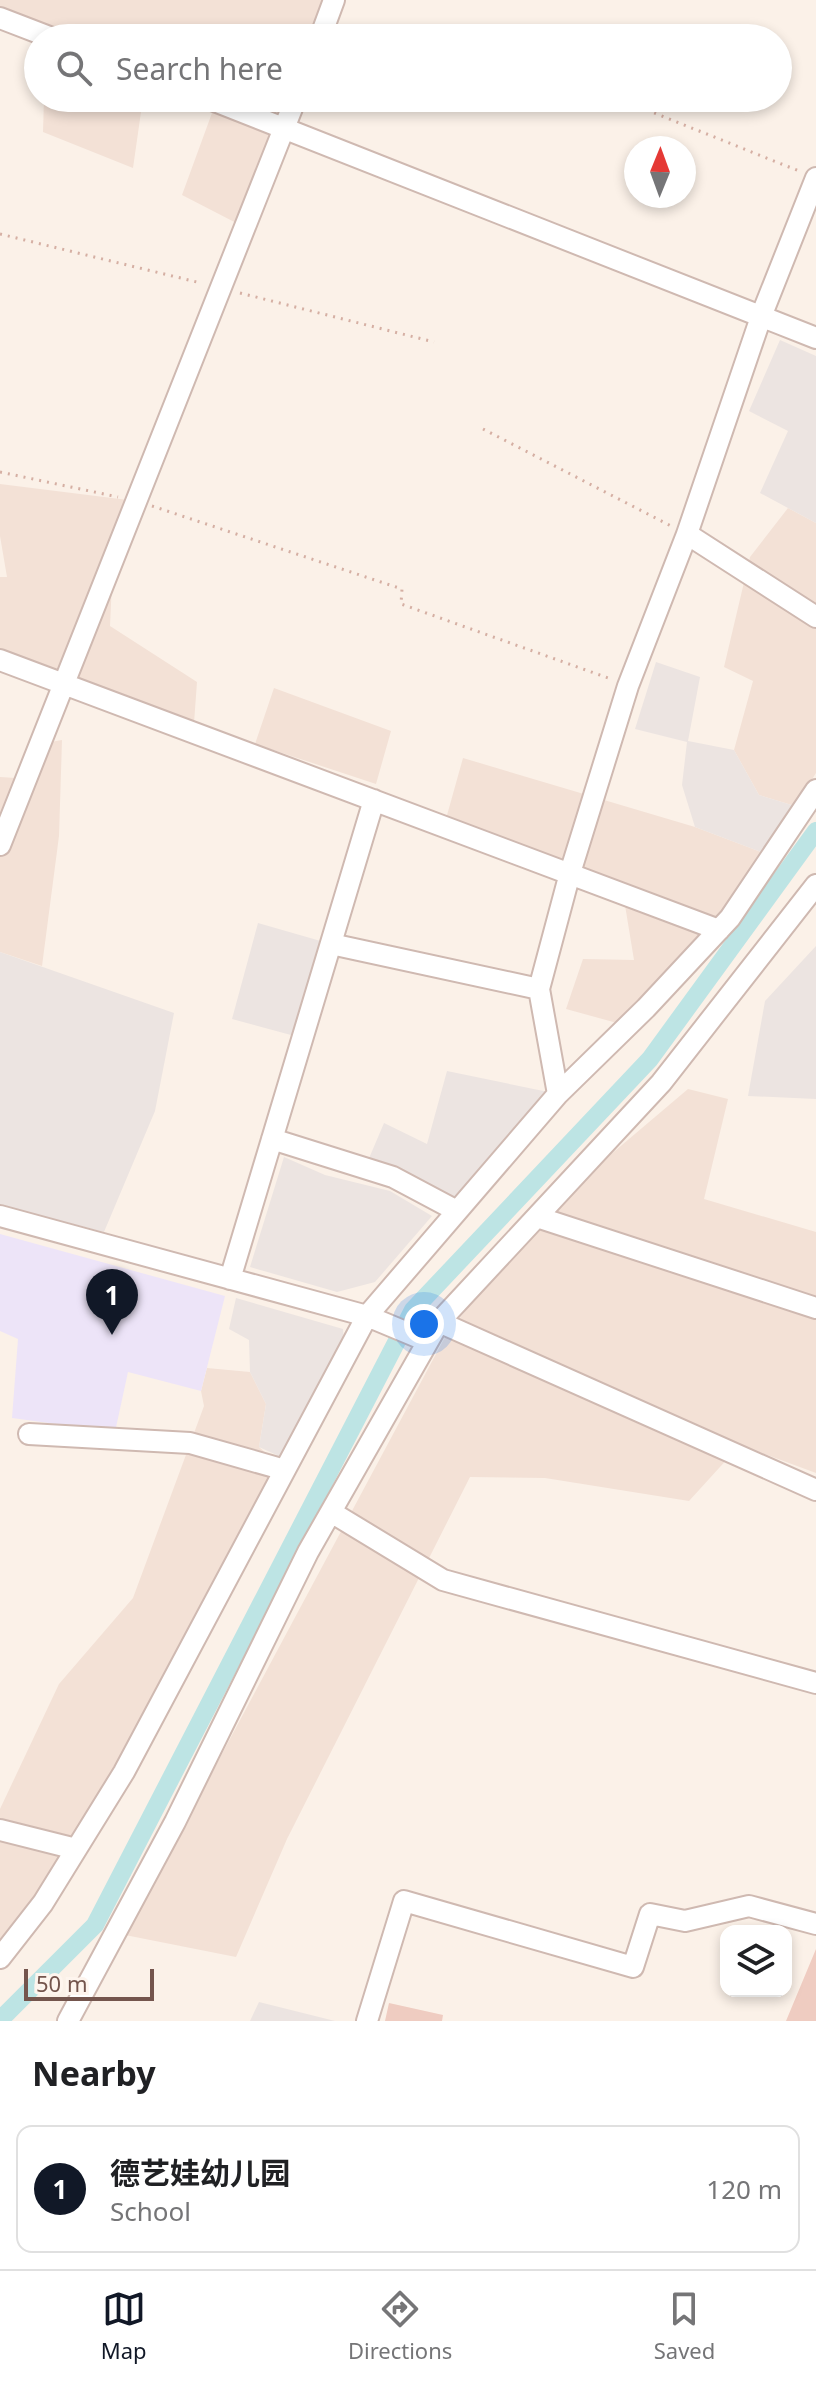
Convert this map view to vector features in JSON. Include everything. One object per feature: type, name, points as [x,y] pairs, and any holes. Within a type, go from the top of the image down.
[{"type":"street","points":[[325,24],[334,0]]},
{"type":"street","points":[[0,18],[24,27]]},
{"type":"street","points":[[243,112],[762,314],[816,338]]},
{"type":"street","points":[[0,845],[290,112]]},
{"type":"street","points":[[558,1094],[539,989],[570,873],[628,686],[687,534],[809,175]]},
{"type":"street","points":[[687,534],[816,617]]},
{"type":"street","points":[[0,660],[719,930]]},
{"type":"street","points":[[0,1958],[43,1903],[124,1772],[367,1316],[558,1094],[719,930],[816,790]]},
{"type":"street","points":[[230,1279],[374,800]]},
{"type":"street","points":[[68,2021],[175,1822],[331,1512],[439,1322],[661,1083],[816,885]]},
{"type":"street","points":[[331,944],[539,989]]},
{"type":"street","points":[[272,1139],[393,1177],[457,1211]]},
{"type":"street","points":[[0,1216],[367,1316],[427,1341]]},
{"type":"street","points":[[537,1217],[816,1308]]},
{"type":"street","points":[[439,1322],[816,1490]]},
{"type":"street","points":[[29,1434],[190,1443],[285,1470]]},
{"type":"street","points":[[331,1512],[443,1580],[816,1683]]},
{"type":"street","points":[[0,1830],[76,1849]]},
{"type":"street","points":[[367,2021],[404,1901],[633,1967],[650,1914],[685,1921],[749,1906],[816,1924]]},
{"type":"path","points":[[652,112],[809,175]]},
{"type":"path","points":[[483,429],[687,534]]},
{"type":"path","points":[[0,472],[136,501],[402,589],[401,604],[628,686]]},
{"type":"shaded area","points":[[0,0],[336,0],[328,24],[24,26],[0,13]]},
{"type":"shaded area","points":[[44,112],[141,112],[133,168],[43,132]]},
{"type":"shaded area","points":[[212,112],[295,112],[246,228],[182,195]]},
{"type":"shaded area","points":[[780,340],[816,356],[816,523],[760,493],[788,431],[749,411]]},
{"type":"shaded area","points":[[0,484],[136,501],[113,560],[110,626],[197,682],[194,723],[0,654],[0,577],[7,577],[0,536]]},
{"type":"shaded area","points":[[788,508],[816,523],[816,773],[795,806],[759,795],[734,750],[753,681],[724,667],[750,557]]},
{"type":"shaded area","points":[[656,662],[700,677],[688,741],[734,750],[759,795],[795,806],[761,852],[695,827],[682,785],[687,742],[635,729]]},
{"type":"shaded area","points":[[274,688],[391,731],[376,784],[255,744]]},
{"type":"shaded area","points":[[62,740],[59,836],[42,966],[0,952],[0,777],[16,778],[39,744]]},
{"type":"shaded area","points":[[463,758],[695,827],[761,852],[719,930],[617,1023],[566,1009],[583,959],[634,960],[623,893],[444,826]]},
{"type":"shaded area","points":[[258,923],[331,944],[302,1038],[232,1019]]},
{"type":"shaded area","points":[[816,946],[816,1099],[748,1096],[765,1001]]},
{"type":"shaded area","points":[[0,952],[174,1013],[155,1111],[104,1232],[0,1205]]},
{"type":"shaded area","points":[[447,1071],[558,1094],[457,1211],[367,1163],[384,1123],[427,1144]]},
{"type":"shaded area","points":[[688,1089],[728,1099],[704,1199],[816,1232],[816,1473],[740,1445],[689,1501],[545,1478],[470,1477],[287,1839],[236,1957],[125,1935],[444,1339],[537,1217]]},
{"type":"shaded area","points":[[284,1157],[325,1175],[390,1191],[432,1216],[375,1282],[337,1292],[250,1267]]},
{"type":"shaded area","points":[[0,1234],[225,1296],[201,1391],[128,1372],[115,1432],[12,1418],[18,1339],[0,1331]]},
{"type":"shaded area","points":[[236,1298],[343,1329],[345,1358],[290,1461],[259,1447],[266,1404],[250,1372],[249,1340],[229,1329]]},
{"type":"shaded area","points":[[207,1368],[250,1372],[266,1404],[259,1447],[285,1470],[43,1903],[0,1958],[0,1809],[59,1684],[133,1598],[204,1406],[201,1391]]},
{"type":"shaded area","points":[[259,2002],[335,2021],[250,2021]]},
{"type":"building","points":[[816,1949],[816,2021],[786,2021]]},
{"type":"building","points":[[389,2003],[443,2015],[442,2021],[385,2021]]},
{"type":"waterway","points":[[0,2020],[95,1925],[413,1310],[650,1059],[816,831]]},
{"type":"place","name":"德艺娃幼儿园","points":[[112,1335]]}]
